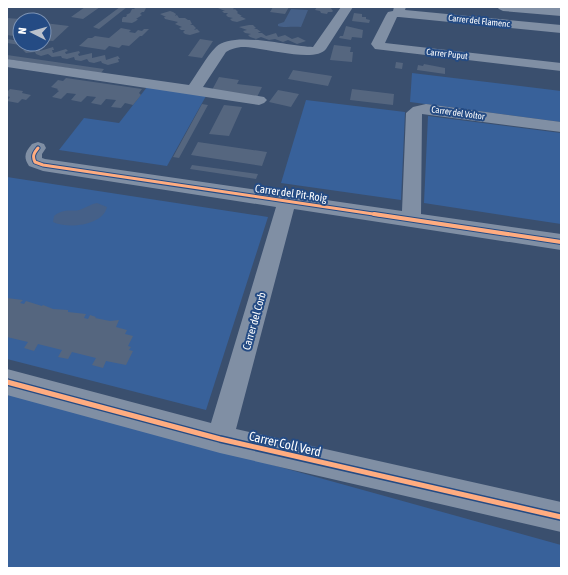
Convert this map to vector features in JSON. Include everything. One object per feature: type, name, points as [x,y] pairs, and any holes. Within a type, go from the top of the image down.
[{"type":"street","points":[[193,91],[221,49],[225,46],[246,43],[316,51],[319,49],[347,7]]},
{"type":"street","points":[[502,7],[561,12]]},
{"type":"street","name":"Carrer del Flamenc","points":[[399,10],[561,29]]},
{"type":"street","name":"Carrer Puput","points":[[399,10],[392,15],[378,44],[380,46],[561,67]]},
{"type":"street","points":[[7,63],[259,100]]},
{"type":"street","name":"Carrer del Voltor","points":[[411,220],[414,113],[418,110],[426,109],[561,127]]},
{"type":"street","name":"Carrer del Pit-Roig","points":[[38,148],[33,154],[33,158],[35,162],[43,165],[561,242]]},
{"type":"street","name":"Carrer del Corb","points":[[220,439],[287,202]]},
{"type":"street","name":"Carrer Coll Verd","points":[[7,382],[220,439],[561,517]]},
{"type":"shaded area","points":[[291,9],[308,10],[301,27],[278,26],[278,24],[284,22]]},
{"type":"shaded area","points":[[412,73],[561,91],[561,122],[410,102]]},
{"type":"shaded area","points":[[147,87],[206,96],[167,166],[59,150],[84,118],[119,123]]},
{"type":"shaded area","points":[[306,100],[405,112],[401,200],[281,183]]},
{"type":"shaded area","points":[[428,116],[561,133],[561,224],[424,203]]},
{"type":"shaded area","points":[[7,177],[268,217],[206,410],[7,359]]},
{"type":"shaded area","points":[[97,203],[107,207],[99,218],[92,222],[67,225],[53,222],[54,216],[58,213],[82,209]]},
{"type":"shaded area","points":[[7,391],[561,545],[561,568],[7,568]]},
{"type":"building","points":[[85,7],[100,7],[83,19],[71,17]]},
{"type":"building","points":[[120,7],[127,7],[99,29],[93,27]]},
{"type":"building","points":[[136,7],[146,8],[144,12],[140,14],[142,15],[136,19],[138,19],[136,21],[132,23],[122,22],[123,17],[126,17],[132,9]]},
{"type":"building","points":[[232,7],[234,9],[233,10],[235,9],[238,12],[237,13],[242,16],[240,16],[246,19],[237,22],[232,21],[230,19],[233,18],[226,15],[228,13],[224,13],[222,11],[225,11],[218,8]]},
{"type":"building","points":[[273,7],[289,7],[285,14],[270,12]]},
{"type":"building","points":[[317,7],[330,7],[333,11],[328,12],[327,14],[321,13],[320,11],[315,10]]},
{"type":"building","points":[[170,11],[176,14],[175,16],[177,15],[179,18],[190,20],[192,24],[190,25],[193,25],[196,28],[194,30],[197,29],[200,32],[190,35],[185,34],[183,32],[185,30],[181,30],[179,28],[182,27],[175,24],[178,22],[165,19],[164,17],[166,17],[160,14]]},
{"type":"building","points":[[354,13],[362,14],[362,17],[366,17],[366,19],[370,20],[369,23],[352,21]]},
{"type":"building","points":[[7,18],[12,18],[12,36],[7,35]]},
{"type":"building","points":[[52,24],[69,26],[53,41]]},
{"type":"building","points":[[253,25],[256,28],[254,29],[257,29],[261,32],[258,32],[259,33],[266,36],[276,33],[278,37],[285,35],[292,39],[298,37],[306,41],[297,44],[288,40],[283,42],[261,37],[256,39],[248,35],[251,34],[243,31],[247,30],[239,27]]},
{"type":"building","points":[[346,26],[363,30],[362,38],[352,37],[351,40],[339,38],[340,36],[343,36]]},
{"type":"building","points":[[121,28],[131,30],[129,32],[135,33],[138,30],[142,31],[144,29],[149,29],[129,46],[122,45],[119,48],[109,46],[105,50],[79,46],[88,38],[95,36],[109,38]]},
{"type":"building","points":[[7,39],[12,40],[12,44],[7,43]]},
{"type":"building","points":[[200,39],[213,41],[202,58],[188,56]]},
{"type":"building","points":[[334,45],[351,47],[350,52],[353,52],[352,62],[330,60]]},
{"type":"building","points":[[66,49],[68,51],[65,52],[66,54],[79,51],[79,56],[92,53],[92,58],[105,55],[106,60],[118,56],[120,59],[118,59],[119,62],[108,65],[102,63],[101,61],[94,63],[89,62],[87,59],[81,61],[75,60],[74,57],[67,59],[62,58],[61,56],[52,57],[48,54],[41,56],[35,52],[52,52],[52,50],[53,53]]},
{"type":"building","points":[[7,55],[104,69],[101,73],[7,59]]},
{"type":"building","points":[[396,62],[403,63],[402,69],[395,68]]},
{"type":"building","points":[[424,64],[445,68],[445,74],[417,70],[418,65],[423,66]]},
{"type":"building","points":[[293,70],[332,76],[328,86],[288,79]]},
{"type":"building","points":[[219,77],[239,80],[237,84],[262,87],[257,97],[212,90]]},
{"type":"building","points":[[66,78],[142,89],[139,93],[141,95],[133,105],[125,103],[121,108],[111,107],[116,100],[106,99],[101,105],[91,103],[96,97],[87,96],[81,102],[71,100],[76,94],[67,93],[61,99],[52,97],[59,91],[57,90],[58,89],[51,87],[58,80],[63,81]]},
{"type":"building","points":[[10,89],[23,91],[22,93],[31,95],[26,100],[22,99],[18,103],[7,101],[10,97],[7,96],[7,92]]},
{"type":"building","points":[[352,89],[394,94],[393,105],[350,100]]},
{"type":"building","points":[[278,90],[299,94],[291,107],[269,102]]},
{"type":"building","points":[[202,104],[208,105],[179,158],[173,157]]},
{"type":"building","points":[[224,105],[242,107],[229,136],[209,134]]},
{"type":"building","points":[[198,142],[267,152],[262,166],[191,155]]},
{"type":"building","points":[[192,165],[258,174],[256,179],[190,169]]},
{"type":"building","points":[[7,298],[23,300],[20,303],[24,304],[26,301],[53,309],[68,310],[68,312],[86,314],[84,318],[88,319],[90,315],[96,317],[95,318],[110,321],[119,320],[116,327],[127,330],[125,334],[133,336],[128,346],[131,347],[129,350],[133,351],[126,365],[106,361],[103,368],[92,365],[96,358],[72,352],[68,359],[58,357],[62,350],[38,344],[34,351],[24,348],[28,342],[7,337]]},
{"type":"cycle path","points":[[38,148],[34,153],[33,158],[35,162],[43,165],[561,242]]},
{"type":"cycle path","points":[[7,382],[220,439],[561,517]]}]
